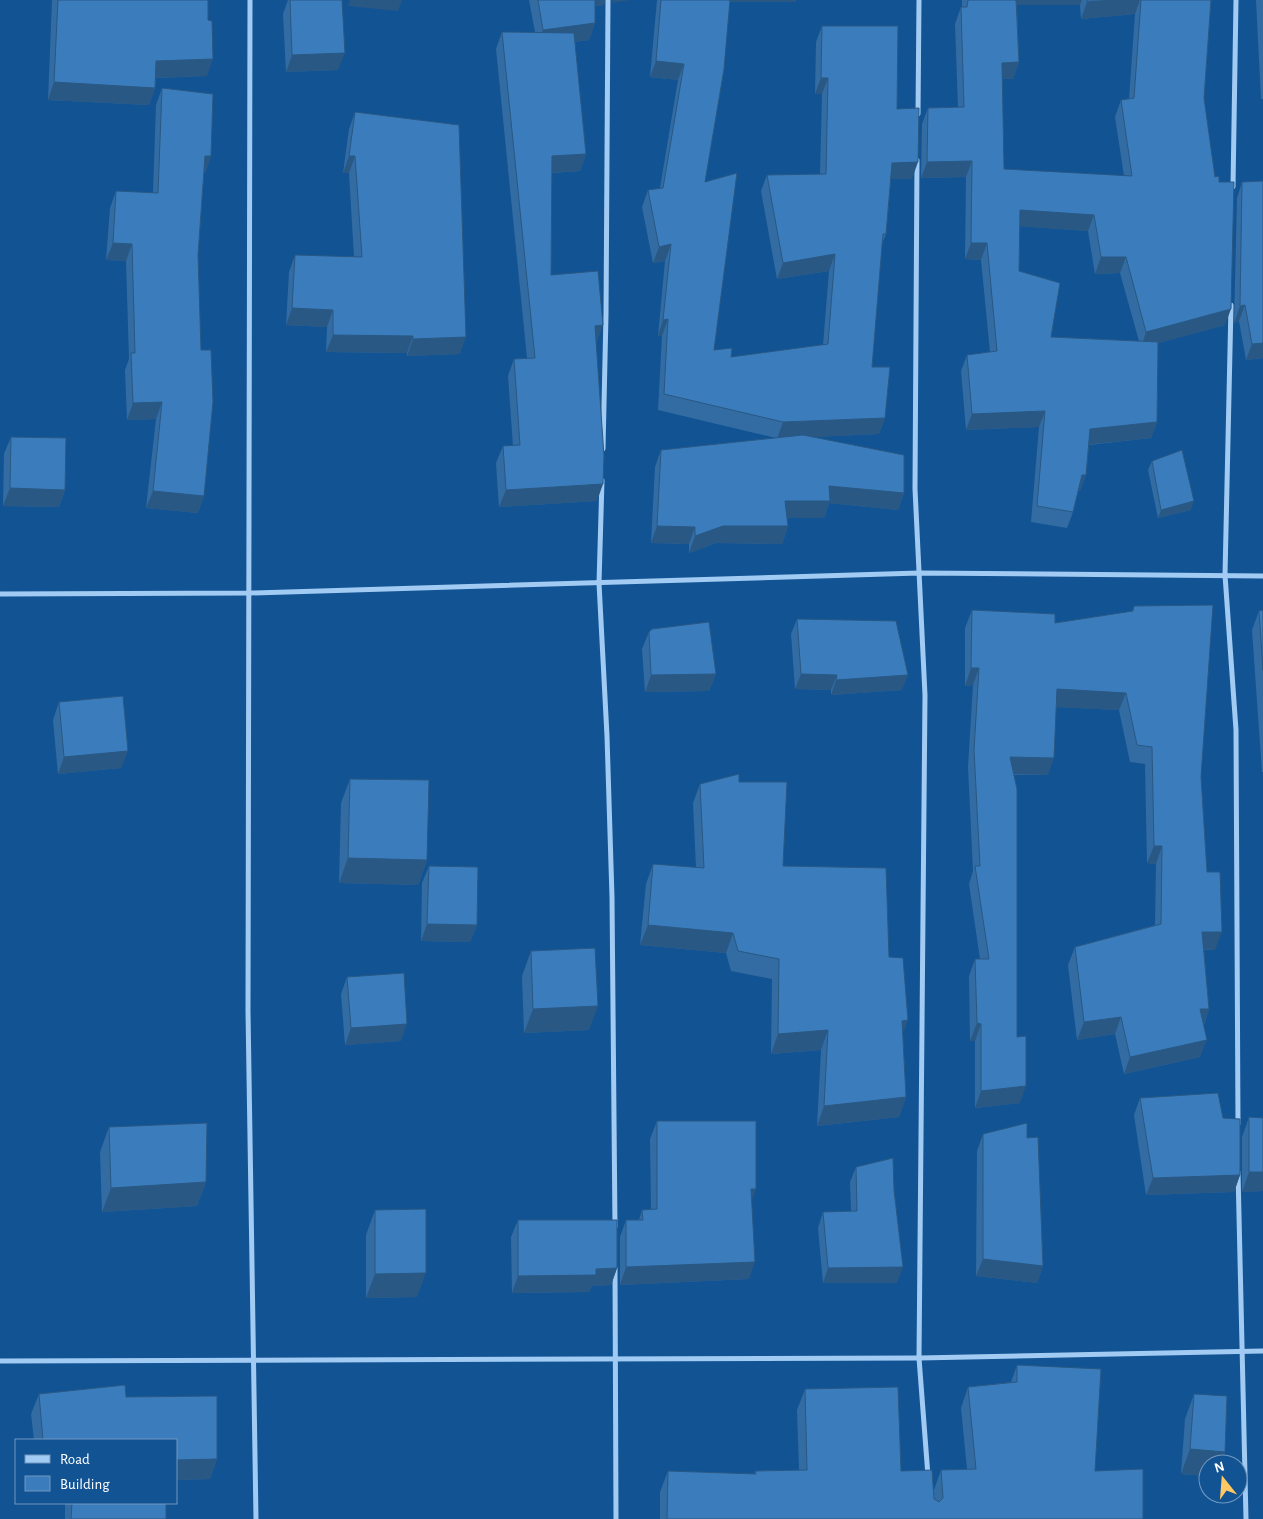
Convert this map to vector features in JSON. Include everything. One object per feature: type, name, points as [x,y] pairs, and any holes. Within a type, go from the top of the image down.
[{"type":"street","points":[[250,0],[248,1011],[256,1519]]},
{"type":"street","points":[[603,454],[608,0]]},
{"type":"street","points":[[918,118],[919,0]]},
{"type":"street","points":[[1233,193],[1236,0]]},
{"type":"street","points":[[918,148],[914,385],[918,573],[926,695],[920,1358],[928,1481]]},
{"type":"street","points":[[1231,302],[1225,575],[1236,730],[1238,1135]]},
{"type":"street","points":[[602,474],[599,584],[607,736],[612,906],[615,1233]]},
{"type":"street","points":[[0,594],[250,593],[918,573],[1263,576]]},
{"type":"street","points":[[1238,1164],[1246,1519]]},
{"type":"street","points":[[615,1262],[616,1519]]},
{"type":"street","points":[[0,1361],[920,1358],[1263,1350]]},
{"type":"building","points":[[58,0],[208,0],[208,20],[212,21],[213,59],[156,61],[155,88],[54,82]]},
{"type":"building","points":[[290,0],[342,0],[345,53],[292,55]]},
{"type":"building","points":[[538,0],[595,0],[595,23],[543,30]]},
{"type":"building","points":[[661,0],[730,0],[724,69],[705,182],[737,173],[714,350],[732,348],[731,357],[828,344],[835,254],[783,263],[767,175],[826,174],[828,78],[821,78],[822,26],[898,26],[897,109],[919,108],[918,162],[892,163],[886,234],[883,234],[872,367],[890,367],[885,418],[783,422],[664,394],[668,319],[663,320],[671,244],[659,247],[648,190],[663,188],[684,64],[656,61]]},
{"type":"building","points":[[968,0],[1016,0],[1019,62],[1002,63],[1004,169],[1132,176],[1121,100],[1134,98],[1141,0],[1211,0],[1204,98],[1215,177],[1219,176],[1219,182],[1234,182],[1231,309],[1146,332],[1126,257],[1101,257],[1094,215],[1020,210],[1019,271],[1060,283],[1051,337],[1158,342],[1157,422],[1090,429],[1086,475],[1082,475],[1073,512],[1037,506],[1045,411],[972,414],[967,355],[997,351],[987,243],[971,243],[972,161],[927,162],[928,108],[964,107],[961,7],[967,7]]},
{"type":"building","points":[[1087,0],[1113,0],[1087,2]]},
{"type":"building","points":[[502,32],[574,33],[586,154],[552,156],[551,275],[598,271],[603,325],[595,326],[604,456],[603,484],[506,490],[503,446],[520,445],[514,359],[535,358]]},
{"type":"building","points":[[162,88],[213,94],[211,156],[205,156],[198,255],[201,350],[211,350],[213,402],[204,496],[153,491],[162,402],[133,403],[131,353],[135,353],[132,244],[113,243],[116,191],[158,193]]},
{"type":"building","points":[[355,112],[459,125],[466,337],[413,339],[413,336],[333,335],[333,310],[292,308],[295,255],[362,257],[355,156],[349,156]]},
{"type":"building","points":[[1263,181],[1263,343],[1252,344],[1245,305],[1240,306],[1242,182]]},
{"type":"building","points":[[803,435],[904,455],[904,493],[829,486],[830,501],[785,501],[788,526],[723,526],[695,536],[695,527],[657,526],[661,450]]},
{"type":"building","points":[[11,437],[66,438],[65,490],[10,488]]},
{"type":"building","points":[[1182,450],[1194,501],[1161,510],[1152,461]]},
{"type":"building","points":[[1213,605],[1201,777],[1207,872],[1220,872],[1222,932],[1202,932],[1209,1009],[1200,1009],[1207,1040],[1130,1057],[1121,1017],[1084,1022],[1075,947],[1161,924],[1162,846],[1154,846],[1152,747],[1137,745],[1126,693],[1057,689],[1054,758],[1010,757],[1017,789],[1017,1037],[1026,1036],[1026,1086],[981,1091],[981,1024],[977,1023],[975,959],[989,959],[975,866],[980,866],[974,750],[979,668],[971,668],[972,610],[1055,614],[1055,623],[1133,611],[1134,606]]},
{"type":"building","points":[[1263,610],[1263,670],[1259,611]]},
{"type":"building","points":[[797,619],[896,621],[908,675],[836,680],[837,675],[801,674]]},
{"type":"building","points":[[709,622],[716,674],[651,675],[649,632],[652,629]]},
{"type":"building","points":[[123,696],[128,751],[64,757],[59,702]]},
{"type":"building","points":[[739,774],[739,782],[787,782],[783,866],[886,868],[889,957],[903,958],[908,1020],[902,1021],[906,1097],[824,1106],[828,1030],[778,1034],[779,959],[738,951],[733,933],[648,925],[653,864],[704,868],[700,784]]},
{"type":"building","points":[[350,779],[429,780],[427,860],[348,858]]},
{"type":"building","points":[[429,866],[478,867],[477,925],[427,924]]},
{"type":"building","points":[[595,948],[598,1006],[533,1009],[531,951]]},
{"type":"building","points":[[404,973],[407,1024],[351,1028],[347,977]]},
{"type":"building","points":[[1218,1093],[1223,1118],[1240,1119],[1240,1175],[1153,1178],[1140,1098]]},
{"type":"building","points":[[1249,1117],[1263,1118],[1263,1172],[1249,1172]]},
{"type":"building","points":[[657,1121],[756,1121],[756,1189],[751,1189],[755,1262],[626,1267],[626,1220],[643,1220],[642,1210],[657,1209]]},
{"type":"building","points":[[207,1123],[206,1182],[111,1188],[109,1127]]},
{"type":"building","points":[[1027,1123],[1027,1138],[1038,1137],[1043,1266],[983,1259],[983,1134]]},
{"type":"building","points":[[893,1158],[894,1190],[903,1267],[828,1268],[823,1212],[857,1211],[856,1167]]},
{"type":"building","points":[[426,1209],[426,1273],[375,1274],[375,1210]]},
{"type":"building","points":[[518,1220],[617,1220],[617,1268],[596,1269],[596,1275],[518,1276]]},
{"type":"building","points":[[1017,1365],[1101,1369],[1095,1471],[1143,1469],[1143,1519],[667,1519],[668,1471],[756,1474],[755,1471],[807,1470],[805,1389],[898,1387],[901,1471],[932,1470],[934,1499],[939,1502],[943,1498],[941,1470],[976,1469],[968,1387],[1017,1382]]},
{"type":"building","points":[[125,1385],[126,1397],[217,1396],[217,1459],[178,1460],[178,1439],[43,1439],[39,1394]]},
{"type":"building","points":[[1194,1394],[1227,1396],[1225,1452],[1190,1449]]},
{"type":"building","points":[[72,1504],[166,1504],[166,1519],[71,1519]]}]
